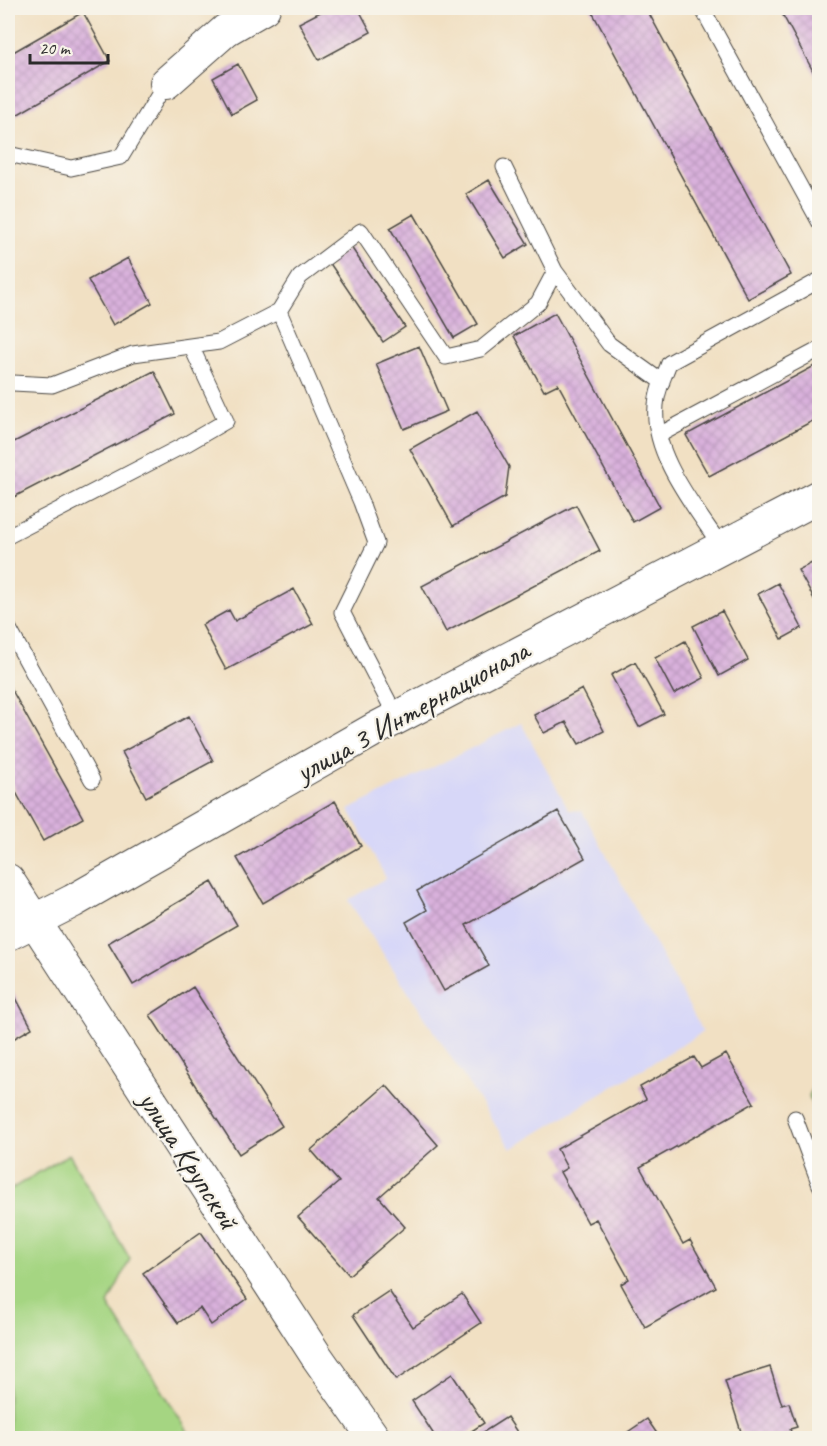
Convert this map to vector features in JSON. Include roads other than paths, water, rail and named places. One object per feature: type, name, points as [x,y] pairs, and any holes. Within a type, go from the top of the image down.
[{"type":"street","points":[[166,83],[226,30],[264,8]]},
{"type":"street","name":"улица 3 Интернационала","points":[[20,927],[73,901],[397,718],[819,496]]},
{"type":"street","name":"улица Крупской","points":[[8,879],[20,927],[374,1438]]},
{"type":"lane","points":[[702,8],[819,223]]},
{"type":"lane","points":[[8,154],[71,168],[121,157],[166,83]]},
{"type":"lane","points":[[504,167],[555,271],[609,344],[662,382]]},
{"type":"lane","points":[[10,380],[52,386],[133,354],[219,342],[279,311],[300,277],[361,231],[446,357],[481,349],[538,303],[555,271]]},
{"type":"lane","points":[[721,546],[674,476],[662,450],[657,398],[669,363],[819,280]]},
{"type":"lane","points":[[279,311],[361,502],[376,543],[342,612],[397,718]]},
{"type":"lane","points":[[8,536],[226,421],[191,346]]},
{"type":"lane","points":[[659,435],[819,349]]},
{"type":"lane","points":[[8,627],[92,780]]},
{"type":"lane","points":[[795,1118],[819,1185]]}]
